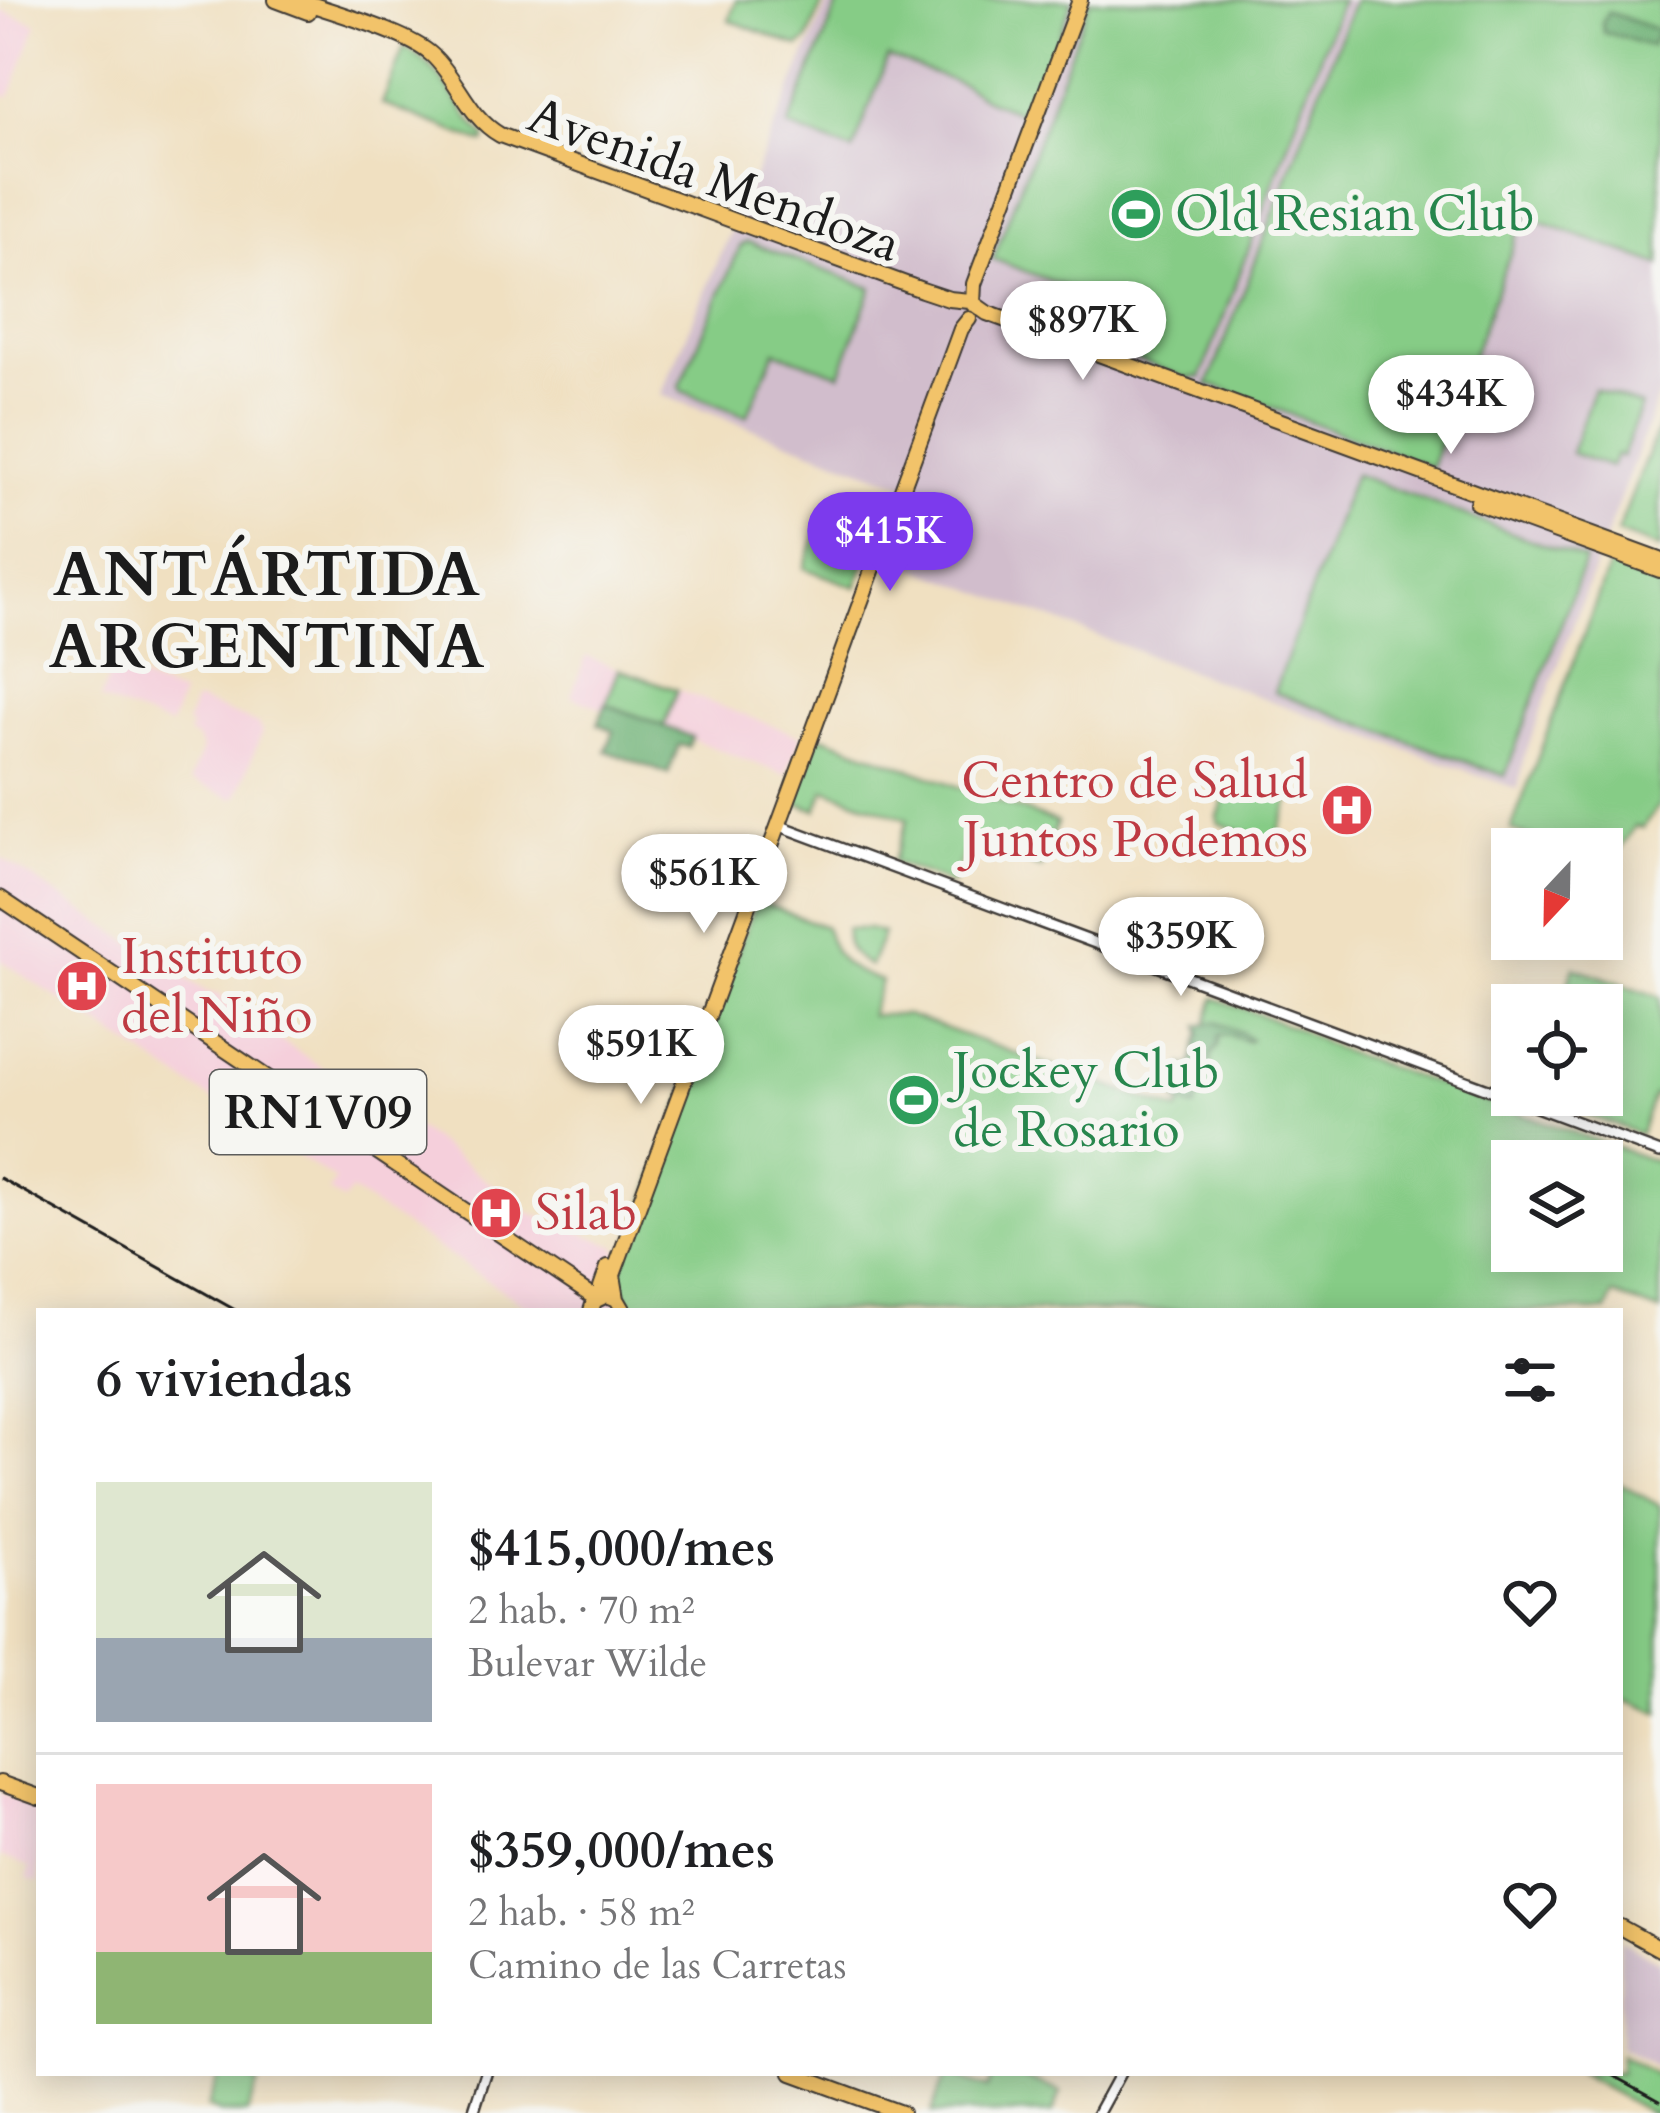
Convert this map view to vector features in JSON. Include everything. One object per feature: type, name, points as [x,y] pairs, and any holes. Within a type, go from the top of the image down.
[{"type":"main road","name":"Avenida Mendoza","points":[[276,0],[412,51],[444,81],[476,127],[496,142],[965,309]]},
{"type":"main road","name":"Avenida Mendoza","points":[[299,0],[428,50],[482,122],[500,135],[965,309]]},
{"type":"main road","points":[[608,1306],[613,1275],[1080,0]]},
{"type":"main road","points":[[965,309],[976,317],[1660,560]]},
{"type":"main road","points":[[1346,449],[1660,570]]},
{"type":"main road","name":"RN1V09","points":[[0,898],[608,1306]]},
{"type":"main road","name":"RN1V09","points":[[0,907],[580,1299],[608,1306]]},
{"type":"main road","points":[[0,1783],[36,1797]]},
{"type":"main road","points":[[1623,1929],[1660,1948]]},
{"type":"main road","points":[[800,2076],[901,2113]]},
{"type":"street","points":[[777,822],[1660,1153]]},
{"type":"street","points":[[472,2113],[485,2076]]},
{"type":"street","points":[[1098,2113],[1118,2076]]},
{"type":"shaded area","points":[[829,0],[1660,0],[1660,391],[1523,760],[1518,789],[878,554],[903,484],[661,395]]},
{"type":"shaded area","points":[[0,10],[37,24],[10,97],[0,93]]},
{"type":"shaded area","points":[[586,656],[619,669],[604,709],[571,696]]},
{"type":"shaded area","points":[[112,669],[182,695],[170,726],[100,700]]},
{"type":"shaded area","points":[[677,690],[801,736],[786,775],[664,726]]},
{"type":"shaded area","points":[[194,702],[258,724],[262,732],[233,798],[190,781],[202,749],[188,735],[191,727],[186,725]]},
{"type":"shaded area","points":[[0,857],[207,992],[224,996],[222,1002],[438,1143],[526,1211],[616,1246],[634,1308],[529,1308],[351,1191],[343,1201],[329,1192],[335,1180],[0,960]]},
{"type":"shaded area","points":[[0,1793],[36,1806],[36,1881],[27,1878],[30,1867],[0,1856]]},
{"type":"shaded area","points":[[1623,1942],[1660,1962],[1660,2069],[1623,2049]]},
{"type":"green space","points":[[736,0],[824,0],[807,41],[799,47],[729,20]]},
{"type":"green space","points":[[840,0],[1073,0],[1028,116],[964,85],[888,57],[853,151],[788,127]]},
{"type":"green space","name":"Old Resian Club","points":[[1090,0],[1341,0],[1201,378],[1192,380],[1093,343],[1108,303],[993,259]]},
{"type":"green space","points":[[1354,0],[1660,0],[1660,265],[1524,216],[1431,467],[1208,386]]},
{"type":"green space","points":[[1608,12],[1658,30],[1651,46],[1604,33],[1602,23]]},
{"type":"green space","points":[[404,47],[439,77],[486,137],[484,143],[382,104]]},
{"type":"green space","points":[[748,242],[872,288],[840,374],[775,351],[747,416],[682,391],[680,386],[741,245]]},
{"type":"green space","points":[[1594,389],[1641,406],[1622,457],[1616,455],[1611,467],[1571,453]]},
{"type":"green space","points":[[1660,423],[1660,549],[1617,533]]},
{"type":"green space","points":[[1354,474],[1585,560],[1505,776],[1274,692]]},
{"type":"green space","points":[[825,511],[877,529],[856,587],[804,568]]},
{"type":"green space","points":[[1611,561],[1660,579],[1660,803],[1643,828],[1635,826],[1623,846],[1623,828],[1512,828]]},
{"type":"green space","points":[[619,669],[677,690],[664,726],[606,704]]},
{"type":"green space","points":[[606,704],[692,737],[688,747],[679,745],[668,774],[606,751],[614,731],[598,724]]},
{"type":"green space","points":[[819,735],[1057,823],[1041,868],[968,842],[952,884],[893,862],[908,819],[825,789],[817,810],[794,802]]},
{"type":"green space","points":[[1232,780],[1290,801],[1274,844],[1219,823]]},
{"type":"green space","name":"Jockey Club de Rosario","points":[[765,904],[825,927],[844,963],[881,981],[870,1015],[907,1015],[1179,1111],[1215,998],[1296,1028],[1334,1048],[1491,1103],[1491,1116],[1527,1116],[1595,1140],[1491,1140],[1491,1272],[1623,1272],[1623,1150],[1660,1163],[1660,1312],[1613,1295],[1608,1308],[632,1308],[618,1276],[754,907]]},
{"type":"green space","points":[[846,929],[883,933],[870,966],[851,952]]},
{"type":"green space","points":[[1574,967],[1623,984],[1568,984]]},
{"type":"green space","points":[[1623,984],[1660,997],[1660,1096],[1653,1095],[1640,1134],[1590,1116],[1623,1116]]},
{"type":"green space","points":[[1215,1022],[1250,1039],[1219,1036],[1195,1108],[1176,1101],[1175,1093],[1183,1065],[1190,1067],[1194,1059],[1199,1026]]},
{"type":"green space","points":[[1623,1485],[1660,1506],[1660,1712],[1623,1698]]},
{"type":"green space","points":[[1623,2057],[1660,2077],[1660,2113],[1650,2113],[1582,2076],[1623,2076]]},
{"type":"green space","points":[[218,2076],[240,2076],[258,2083],[247,2113],[207,2108]]},
{"type":"green space","points":[[945,2076],[987,2088],[992,2076],[1022,2076],[1061,2092],[1053,2113],[931,2113]]},
{"type":"railway","points":[[0,1178],[232,1308]]},
{"type":"railway","points":[[1614,2076],[1660,2101]]},
{"type":"place","name":"Old Resian Club","points":[[1136,214]]},
{"type":"place","name":"Centro de Salud Juntos Podemos","points":[[1347,810]]},
{"type":"place","name":"Instituto del Niño","points":[[82,986]]},
{"type":"place","name":"Jockey Club de Rosario","points":[[914,1100]]},
{"type":"place","name":"Silab","points":[[496,1213]]},
{"type":"district","name":"ANTÁRTIDA ARGENTINA","points":[[268,611]]}]
